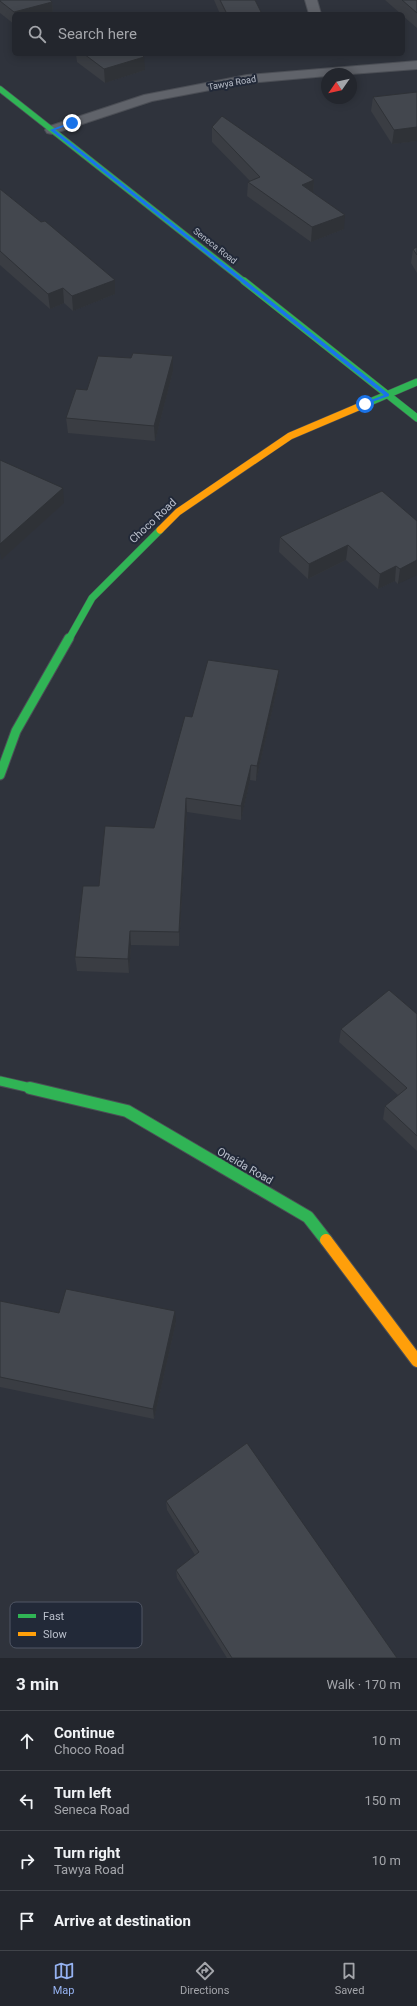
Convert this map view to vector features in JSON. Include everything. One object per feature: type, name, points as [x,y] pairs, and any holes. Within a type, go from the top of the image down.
[{"type":"street","points":[[311,0],[314,12]]},
{"type":"street","name":"Tawya Road","points":[[52,130],[149,98],[247,79],[336,65],[417,65]]},
{"type":"street","name":"Seneca Road","points":[[0,89],[417,418]]},
{"type":"street","name":"Choco Road","points":[[0,775],[16,731],[92,598],[178,512],[290,436],[417,382]]},
{"type":"street","name":"Oneida Road","points":[[0,1081],[127,1110],[308,1217],[417,1361]]},
{"type":"building","points":[[0,0],[50,0],[52,2],[14,12]]},
{"type":"building","points":[[220,0],[255,0],[261,12],[226,12]]},
{"type":"building","points":[[402,0],[417,0],[417,13]]},
{"type":"building","points":[[87,56],[144,57],[104,69]]},
{"type":"building","points":[[417,92],[417,127],[394,130],[373,97]]},
{"type":"building","points":[[222,116],[314,180],[302,185],[345,215],[312,227],[248,182],[260,177],[212,127]]},
{"type":"building","points":[[0,189],[41,222],[45,221],[115,280],[72,296],[63,288],[48,294],[0,251]]},
{"type":"building","points":[[417,247],[417,255],[413,249]]},
{"type":"building","points":[[133,353],[173,356],[154,426],[66,418],[76,389],[87,390],[98,356],[131,358]]},
{"type":"building","points":[[0,460],[63,488],[0,544]]},
{"type":"building","points":[[382,491],[417,521],[417,560],[400,569],[396,566],[380,574],[348,545],[309,564],[280,537]]},
{"type":"building","points":[[208,660],[279,670],[257,766],[251,765],[241,806],[186,798],[179,932],[130,931],[128,959],[75,957],[83,886],[99,886],[105,826],[154,828],[185,716],[192,717]]},
{"type":"building","points":[[389,990],[417,1014],[417,1136],[385,1106],[407,1088],[341,1029]]},
{"type":"building","points":[[66,1289],[175,1311],[153,1409],[0,1377],[0,1301],[59,1313]]},
{"type":"building","points":[[247,1443],[397,1658],[232,1658],[176,1570],[199,1552],[166,1501]]},
{"type":"traffic: fast","points":[[0,89],[417,418]]},
{"type":"traffic: fast","points":[[363,405],[417,382]]},
{"type":"traffic: fast","points":[[0,775],[16,731],[92,598],[160,530]]},
{"type":"traffic: fast","points":[[0,1081],[127,1111],[308,1217],[326,1240]]},
{"type":"traffic: slow","points":[[160,530],[178,512],[290,436],[363,405]]},
{"type":"traffic: slow","points":[[326,1240],[417,1361]]},
{"type":"route","points":[[72,123],[52,130],[387,395],[365,404]]}]
